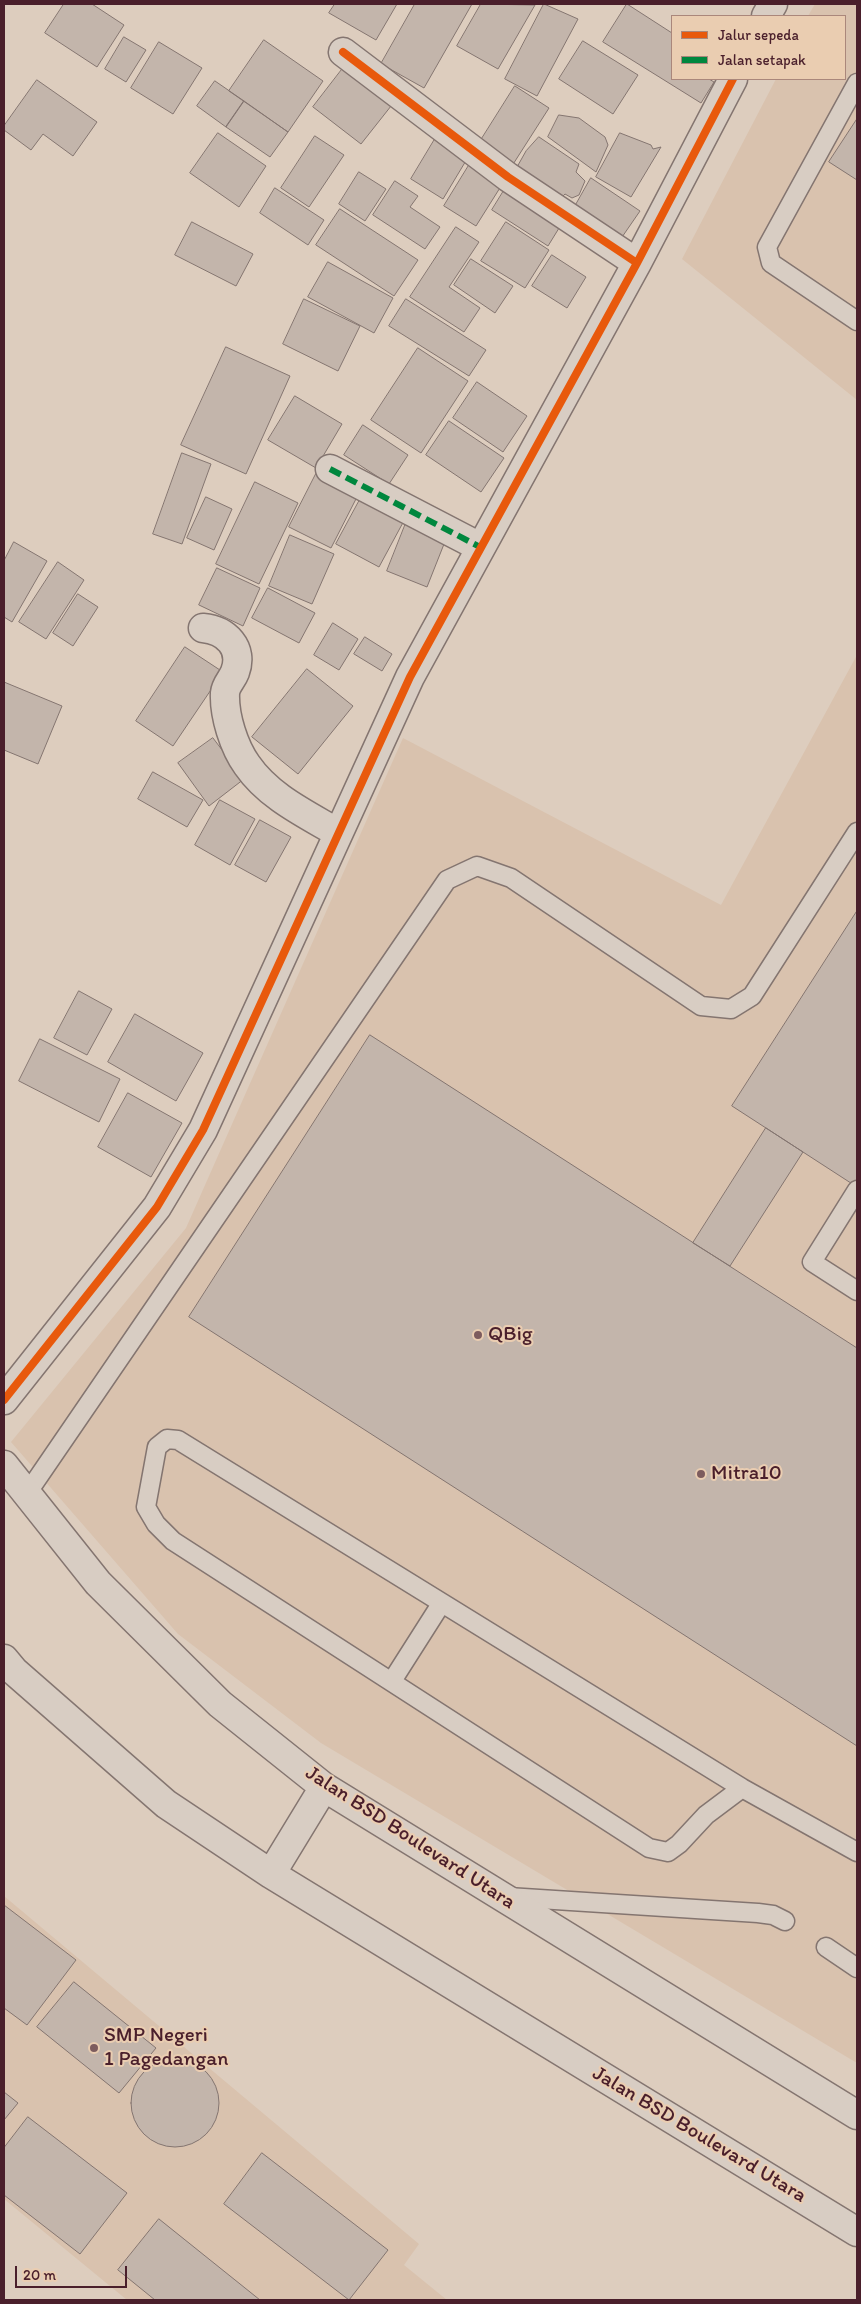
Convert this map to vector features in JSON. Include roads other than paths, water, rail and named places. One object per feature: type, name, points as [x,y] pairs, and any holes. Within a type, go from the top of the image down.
[{"type":"street","points":[[343,52],[508,177],[637,263]]},
{"type":"street","points":[[4,1400],[157,1207],[203,1130],[410,677],[637,263],[732,80]]},
{"type":"street","points":[[330,469],[480,547]]},
{"type":"street","points":[[203,628],[223,633],[236,650],[237,662],[225,694],[235,743],[246,765],[262,784],[280,799],[338,833]]},
{"type":"street","name":"Jalan BSD Boulevard Utara","points":[[4,1465],[98,1583],[207,1691],[324,1787],[857,2115]]},
{"type":"street","name":"Jalan BSD Boulevard Utara","points":[[4,1659],[14,1670],[166,1804],[271,1874],[857,2232]]},
{"type":"street","points":[[271,1874],[324,1787]]},
{"type":"lane","points":[[857,83],[768,247],[771,263],[857,321]]},
{"type":"lane","points":[[26,1495],[447,880],[477,866],[511,878],[701,1006],[731,1009],[752,996],[857,832]]},
{"type":"lane","points":[[857,1190],[812,1262],[857,1291]]},
{"type":"lane","points":[[742,1788],[706,1815],[679,1844],[668,1852],[649,1848],[172,1541],[161,1530],[146,1507],[158,1447],[167,1439],[178,1440],[742,1788],[857,1852]]},
{"type":"lane","points":[[392,1681],[441,1604]]},
{"type":"lane","points":[[500,1896],[758,1913],[773,1915],[785,1921]]},
{"type":"lane","points":[[826,1948],[857,1968]]},
{"type":"place","name":"QBig","points":[[478,1335]]},
{"type":"place","name":"Mitra10","points":[[701,1474]]},
{"type":"place","name":"SMP Negeri 1 Pagedangan","points":[[94,2048]]}]
